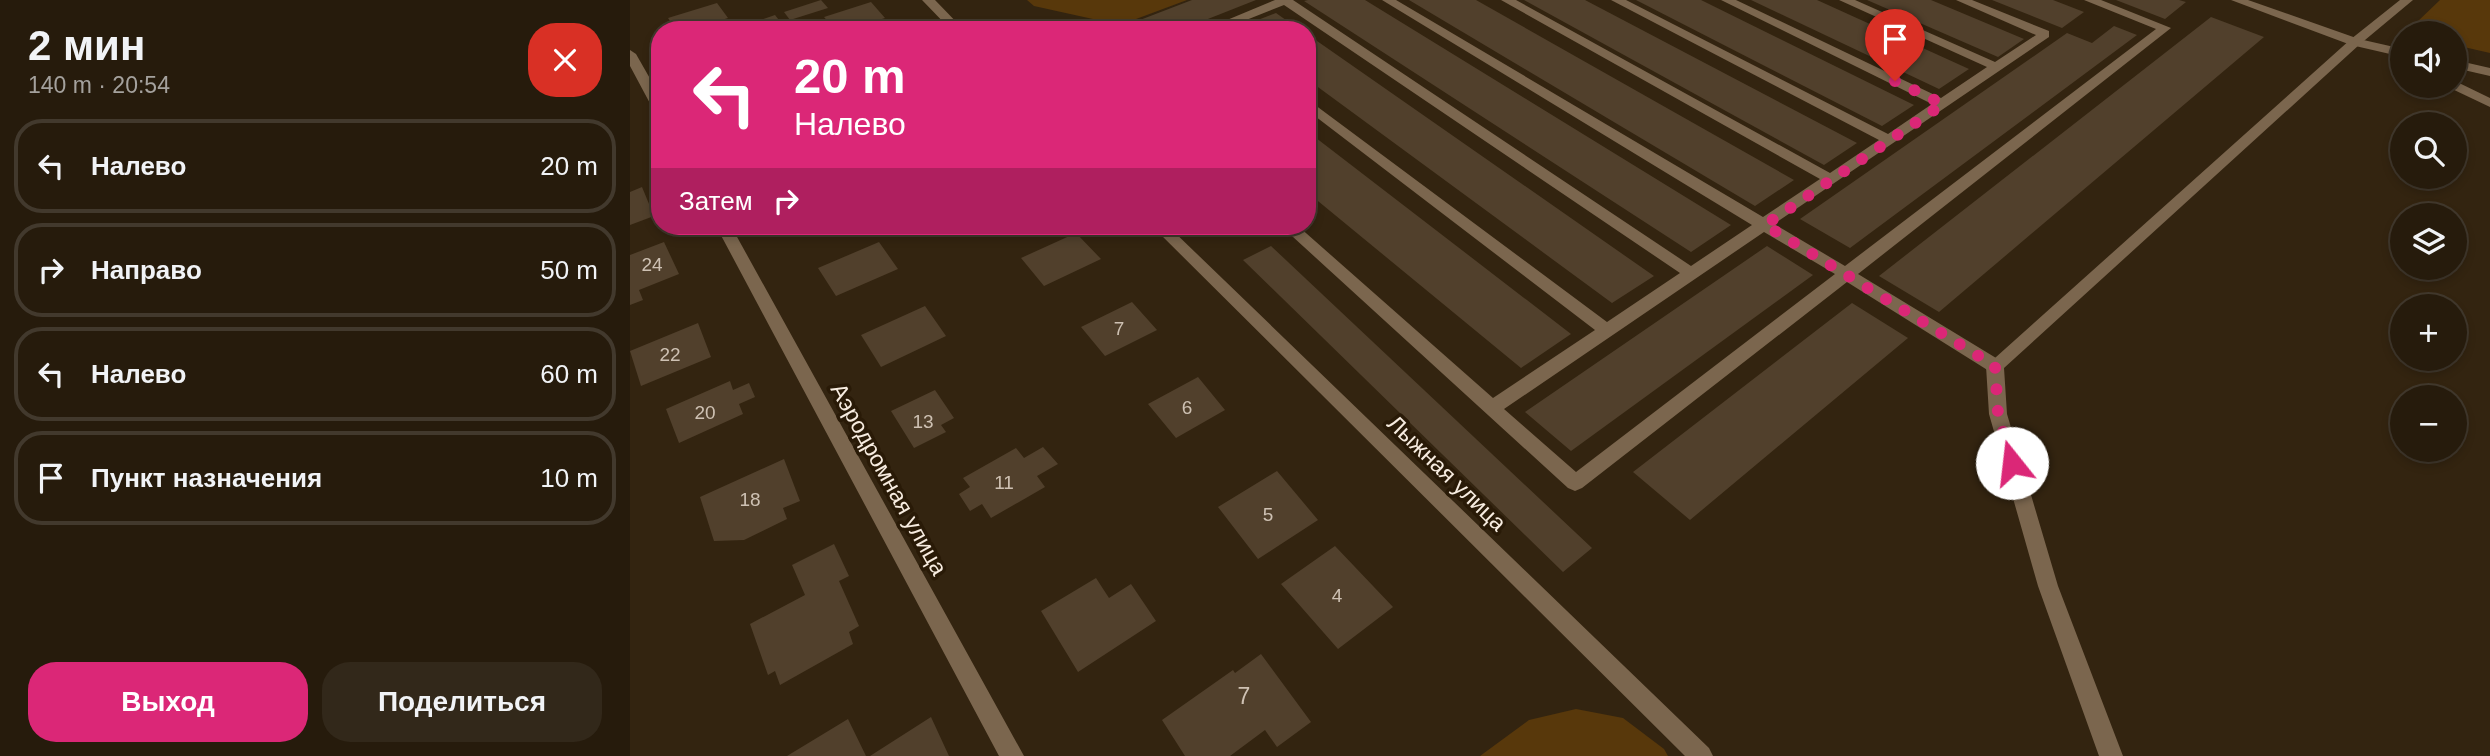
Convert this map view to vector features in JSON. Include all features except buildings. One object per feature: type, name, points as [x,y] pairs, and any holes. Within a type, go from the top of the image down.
[{"type":"street","points":[[928,0],[949,21]]},
{"type":"street","points":[[1232,21],[1285,0],[1692,274]]},
{"type":"street","points":[[1388,0],[1847,274],[1995,366]]},
{"type":"street","points":[[1507,0],[1832,180]]},
{"type":"street","points":[[1617,0],[1889,140]]},
{"type":"street","points":[[1727,0],[1943,104]]},
{"type":"street","points":[[1845,0],[1997,67]]},
{"type":"street","points":[[1492,408],[2045,34],[1962,0]]},
{"type":"street","points":[[1299,235],[1575,484],[2165,28],[2090,0]]},
{"type":"street","points":[[2237,0],[2355,42],[2390,58]]},
{"type":"street","points":[[1995,366],[2355,42],[2407,0]]},
{"type":"street","points":[[2355,42],[2390,50]]},
{"type":"street","points":[[630,54],[651,92]]},
{"type":"street","points":[[2467,67],[2490,72]]},
{"type":"street","points":[[2467,91],[2490,103]]},
{"type":"street","points":[[1316,110],[1608,331]]},
{"type":"street","name":"Аэродромная улица","points":[[728,235],[1012,756]]},
{"type":"street","name":"Лыжная улица","points":[[1168,235],[1701,756]]},
{"type":"street","points":[[1995,366],[1998,414],[2044,573],[2111,756]]},
{"type":"shaded area","points":[[1027,0],[1187,0],[1131,21],[1102,21],[1034,6]]},
{"type":"shaded area","points":[[2440,0],[2490,0],[2490,53],[2467,48],[2467,21],[2418,21]]},
{"type":"shaded area","points":[[1576,709],[1623,718],[1664,749],[1668,756],[1480,756],[1529,720]]},
{"type":"route","points":[[1895,81],[1943,104],[1765,225],[1995,366],[1998,414],[2012,463]]}]
